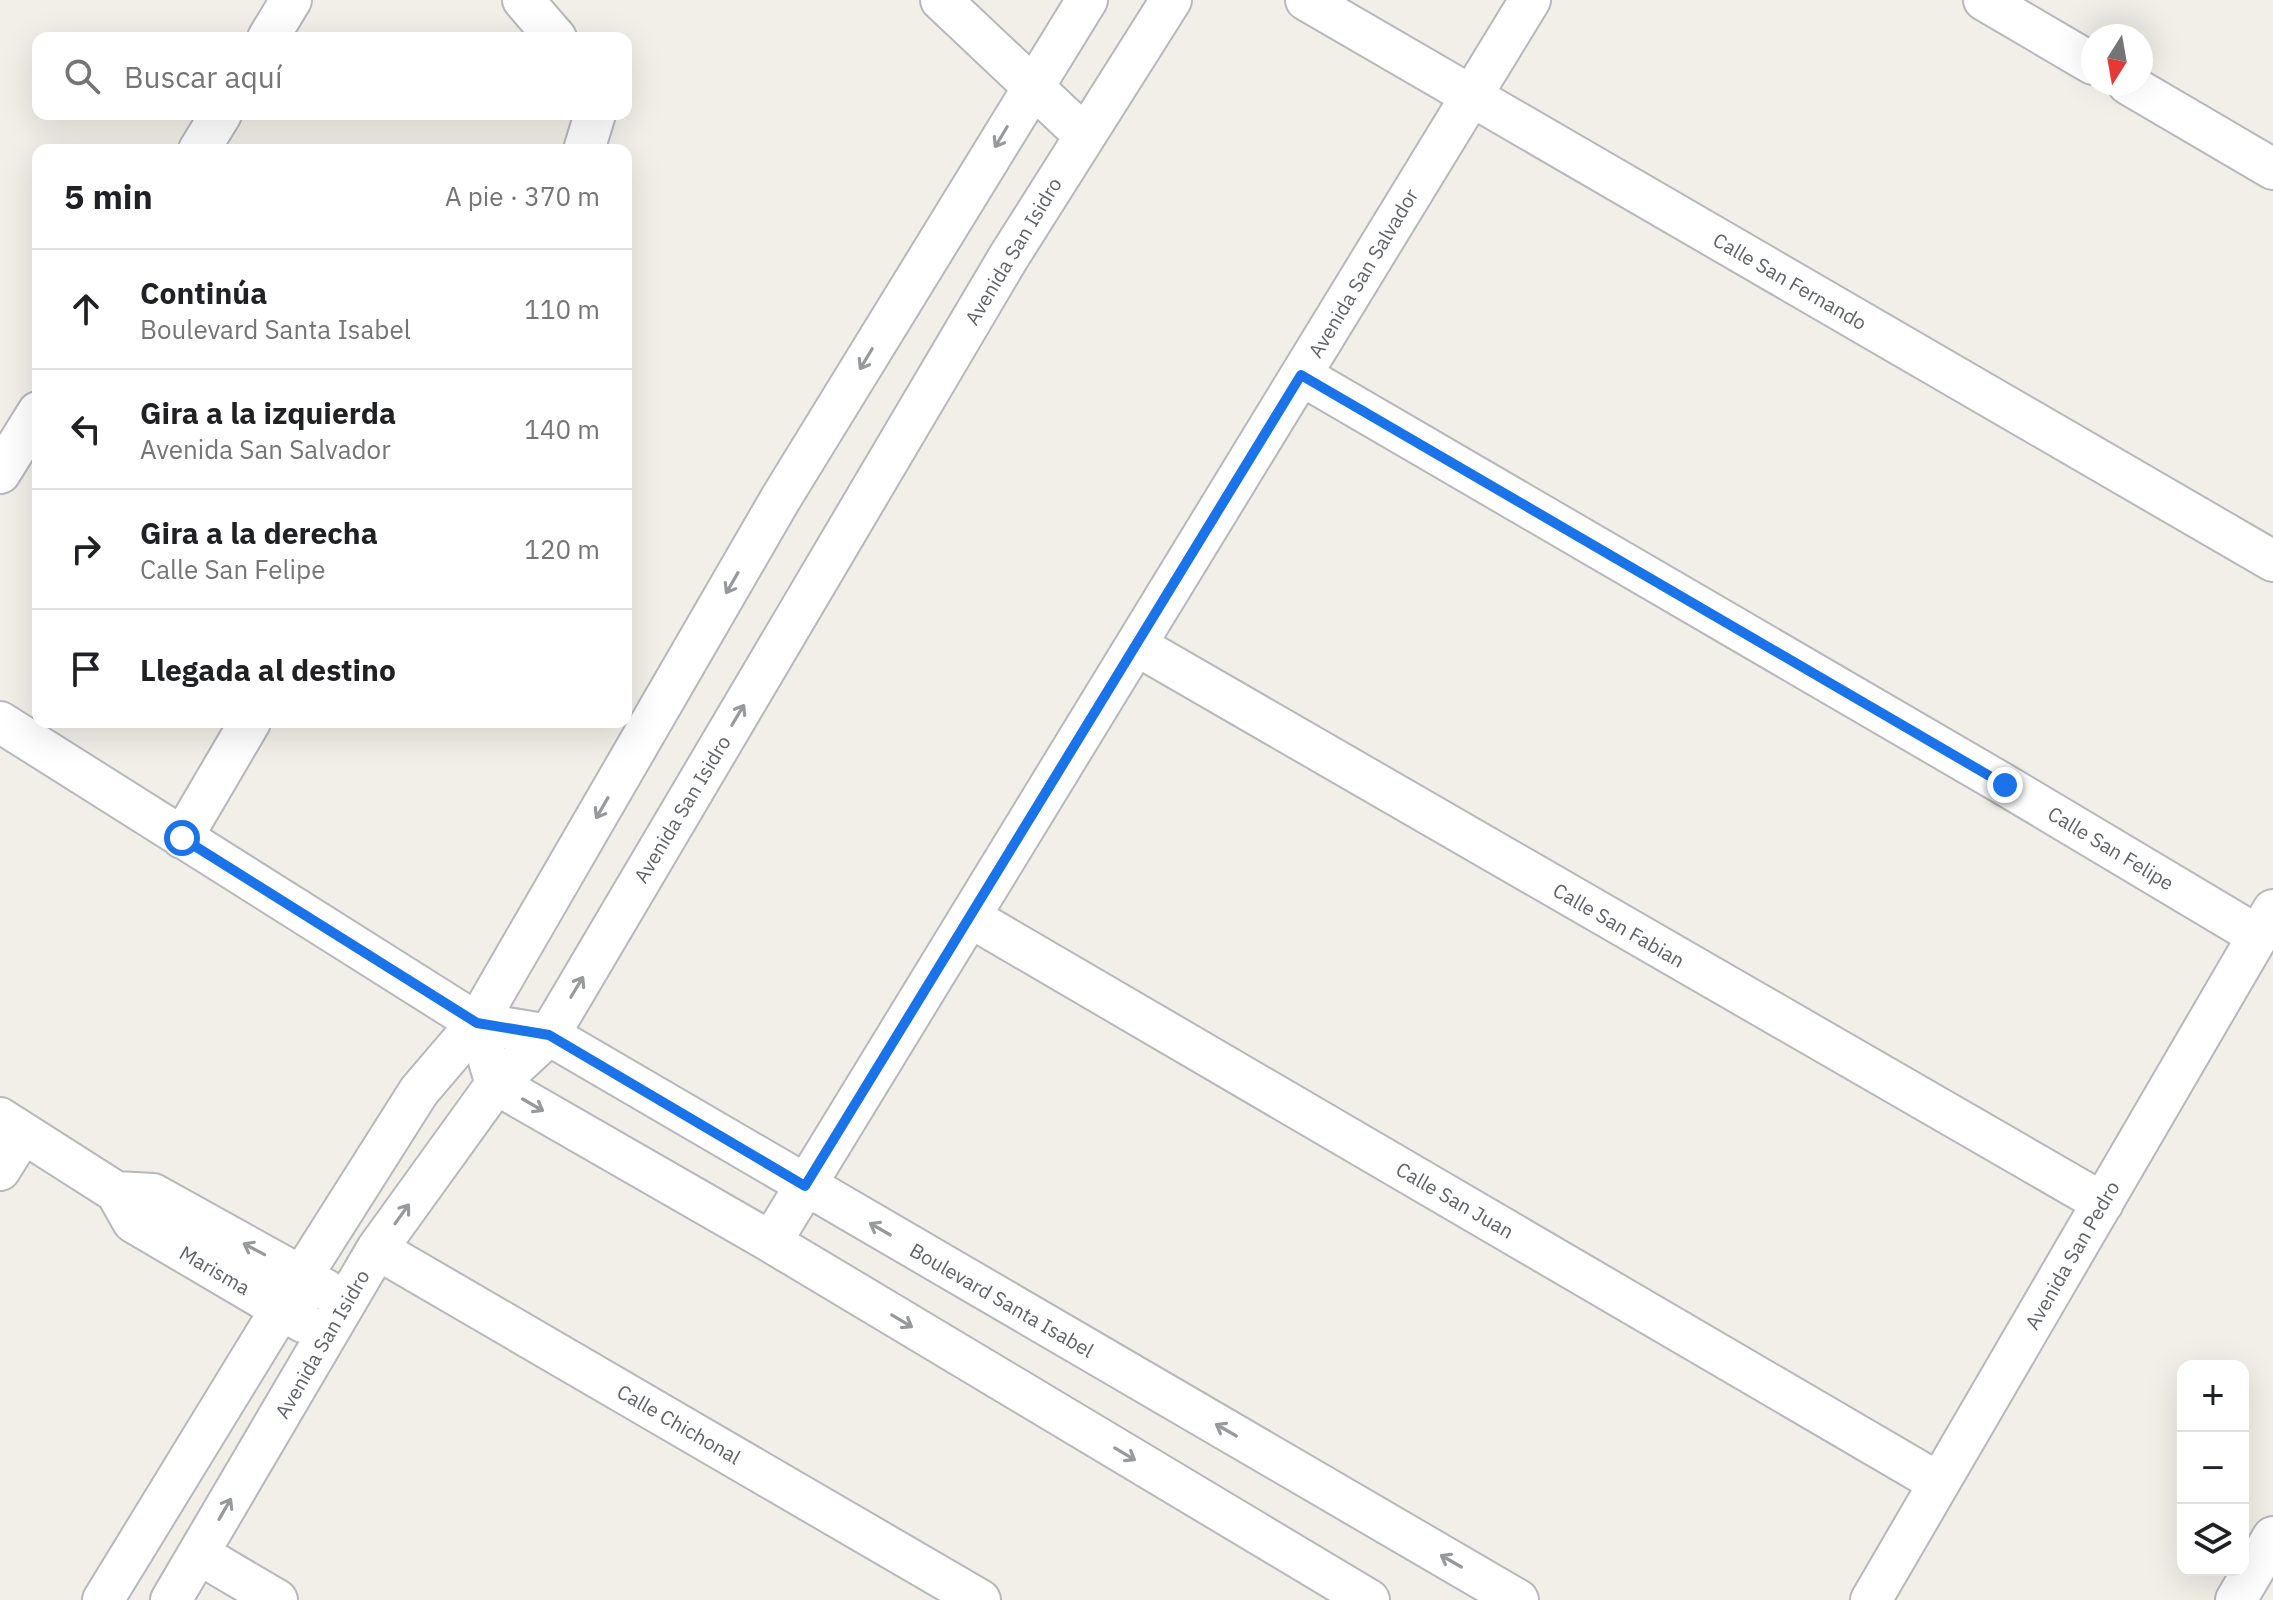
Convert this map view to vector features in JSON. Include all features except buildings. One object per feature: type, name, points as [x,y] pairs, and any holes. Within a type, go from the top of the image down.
[{"type":"street","points":[[272,32],[291,0]]},
{"type":"street","points":[[523,0],[551,32]]},
{"type":"street","points":[[941,0],[1084,135]]},
{"type":"street","points":[[103,1600],[419,1091],[477,1023],[781,498],[1087,0]]},
{"type":"street","name":"Avenida San Isidro","points":[[171,1600],[377,1249],[496,1084],[549,1035],[1008,258],[1171,0]]},
{"type":"street","name":"Calle San Fernando","points":[[1306,0],[2273,561]]},
{"type":"street","name":"Avenida San Salvador","points":[[771,1242],[1530,0]]},
{"type":"street","points":[[1984,0],[2081,57]]},
{"type":"street","points":[[2148,96],[2273,169]]},
{"type":"street","points":[[203,144],[217,120]]},
{"type":"street","points":[[586,144],[593,120]]},
{"type":"street","name":"Calle San Felipe","points":[[1301,375],[2019,793],[2266,923]]},
{"type":"street","points":[[0,473],[32,422]]},
{"type":"street","name":"Calle San Fabian","points":[[1136,645],[2103,1203]]},
{"type":"street","name":"Boulevard Santa Isabel","points":[[0,722],[477,1023],[549,1035],[1518,1600]]},
{"type":"street","points":[[182,838],[246,728]]},
{"type":"street","name":"Calle San Juan","points":[[970,917],[1939,1483]]},
{"type":"street","name":"Avenida San Pedro","points":[[1871,1600],[2266,923]]},
{"type":"street","points":[[477,1023],[496,1084],[771,1242],[1369,1600]]},
{"type":"street","points":[[0,1170],[12,1125]]},
{"type":"street","name":"Marisma","points":[[12,1125],[116,1192],[133,1222],[281,1309],[336,1319]]},
{"type":"street","name":"Marisma","points":[[116,1192],[153,1194],[304,1276],[336,1319]]},
{"type":"street","name":"Calle Chichonal","points":[[377,1249],[980,1600]]},
{"type":"street","points":[[2236,1600],[2273,1537]]},
{"type":"street","points":[[199,1554],[277,1600]]},
{"type":"route","points":[[182,838],[477,1023],[549,1035],[805,1186],[1301,375],[2005,785]]}]
